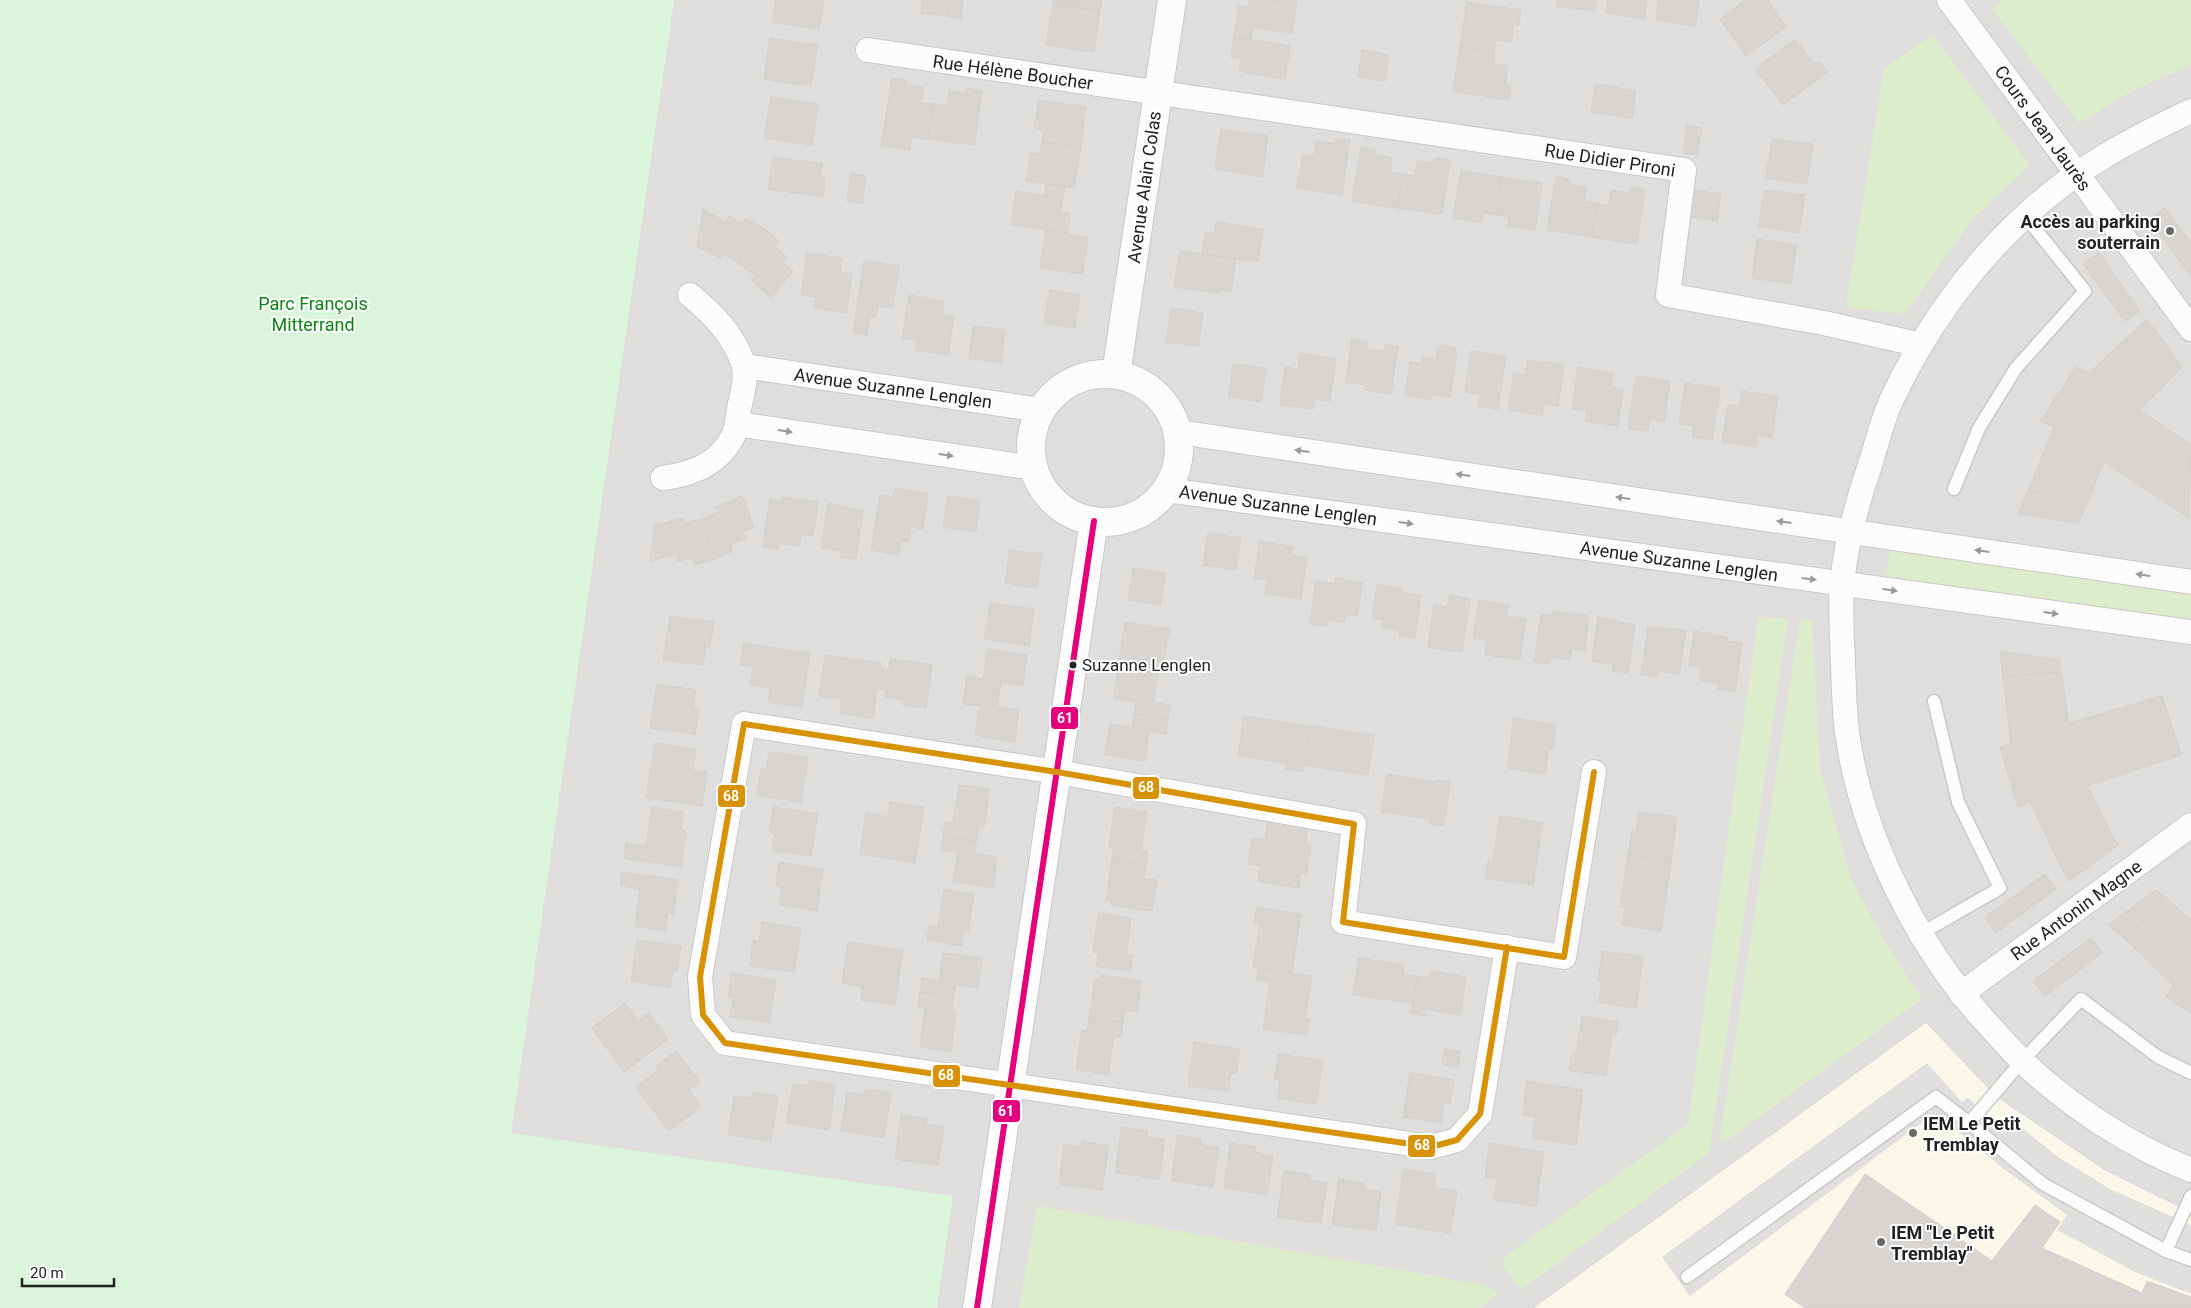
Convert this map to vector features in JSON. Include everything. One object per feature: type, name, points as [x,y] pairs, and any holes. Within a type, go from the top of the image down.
[{"type":"street","name":"Avenue Alain Colas","points":[[1116,374],[1172,0]]},
{"type":"street","name":"Cours Jean Jaurès","points":[[1949,0],[2191,329]]},
{"type":"street","name":"Rue Hélène Boucher","points":[[868,50],[1158,93]]},
{"type":"street","name":"Rue Didier Pironi","points":[[1158,93],[1684,170],[1668,295],[1824,323],[1921,345]]},
{"type":"street","points":[[2191,111],[2127,141],[2077,174],[2025,216],[1968,277],[1921,345],[1890,402],[1858,498],[1850,532],[1842,583],[1841,619],[1847,732],[1863,802],[1887,870],[1920,934],[1961,994],[2022,1061],[2091,1117],[2167,1161],[2191,1170]]},
{"type":"street","points":[[663,478],[692,472],[716,458],[732,438],[737,424],[745,382],[744,366],[722,324],[690,295]]},
{"type":"street","name":"Avenue Suzanne Lenglen","points":[[744,366],[1041,410]]},
{"type":"street","points":[[1095,374],[1116,374],[1138,381],[1156,394],[1170,412],[1178,432],[1179,453],[1176,472],[1167,490],[1153,505],[1135,516],[1115,521],[1094,521],[1074,515],[1056,504],[1042,487],[1034,468],[1031,448],[1034,428],[1041,410],[1055,392],[1074,380],[1095,374]]},
{"type":"street","points":[[737,424],[1034,468]]},
{"type":"street","points":[[1178,432],[2191,582]]},
{"type":"street","name":"Avenue Suzanne Lenglen","points":[[1167,490],[2191,632]]},
{"type":"street","points":[[977,1308],[1094,521]]},
{"type":"street","points":[[1507,947],[1480,1114],[1457,1140],[1431,1147],[1009,1086],[725,1042],[703,1015],[700,978],[744,724],[1057,772],[1354,824],[1342,922],[1507,947],[1564,957],[1594,772]]},
{"type":"street","name":"Rue Antonin Magne","points":[[1961,994],[2191,825]]},
{"type":"lane","points":[[1954,489],[1979,428],[2016,368],[2084,291],[2025,216]]},
{"type":"lane","points":[[1920,934],[2000,888],[1958,802],[1934,701]]},
{"type":"lane","points":[[1969,1123],[2022,1061],[2081,1000],[2158,1057],[2191,1073]]},
{"type":"lane","points":[[1687,1277],[1936,1097],[2043,1184],[2166,1251],[2191,1260]]},
{"type":"lane","points":[[2166,1251],[2191,1196]]},
{"type":"shaded area","points":[[0,0],[2191,0],[2191,1308],[0,1308]]},
{"type":"shaded area","name":"IEM Le Petit Tremblay","points":[[1926,1023],[1995,1096],[2104,1170],[2191,1213],[2191,1308],[1534,1308]]},
{"type":"shaded area","points":[[1927,1063],[1962,1102],[1968,1098],[1987,1114],[1987,1123],[1992,1128],[2007,1116],[2058,1157],[2110,1189],[2191,1225],[2191,1294],[2135,1272],[2057,1230],[2067,1215],[2005,1170],[1941,1117],[1928,1118],[1690,1296],[1662,1257]]},
{"type":"green space","name":"Parc François Mitterrand","points":[[0,0],[674,0],[511,1133],[953,1196],[937,1308],[0,1308]]},
{"type":"green space","points":[[2003,0],[2191,0],[2191,65],[2132,91],[2079,123],[1992,9]]},
{"type":"green space","points":[[1933,35],[2030,165],[1972,220],[1905,314],[1846,307],[1884,68]]},
{"type":"green space","points":[[1891,546],[2191,592],[2191,628],[1885,582]]},
{"type":"green space","points":[[1758,617],[1788,619],[1709,1153],[1521,1290],[1503,1267],[1503,1258],[1688,1124]]},
{"type":"green space","points":[[1800,619],[1812,621],[1820,769],[1851,878],[1885,942],[1922,999],[1726,1141],[1720,1138]]},
{"type":"green space","points":[[1037,1206],[1484,1285],[1499,1293],[1479,1308],[1019,1308]]},
{"type":"building","points":[[776,0],[824,0],[819,29],[772,22]]},
{"type":"building","points":[[923,0],[949,0],[947,16],[921,13]]},
{"type":"building","points":[[949,0],[963,0],[961,19],[947,16]]},
{"type":"building","points":[[1054,0],[1102,0],[1100,11],[1053,4]]},
{"type":"building","points":[[1249,0],[1297,1],[1292,33],[1253,28],[1251,39],[1234,37],[1239,6],[1248,7]]},
{"type":"building","points":[[1557,0],[1597,0],[1595,11],[1556,6]]},
{"type":"building","points":[[1608,0],[1647,0],[1644,19],[1606,13]]},
{"type":"building","points":[[1659,0],[1699,0],[1695,26],[1656,20]]},
{"type":"building","points":[[1745,0],[1769,0],[1786,27],[1746,56],[1720,19]]},
{"type":"building","points":[[1467,2],[1521,10],[1519,25],[1514,24],[1511,42],[1496,40],[1494,52],[1460,47]]},
{"type":"building","points":[[1053,4],[1100,11],[1094,52],[1046,45]]},
{"type":"building","points":[[1234,37],[1290,46],[1285,79],[1239,71],[1241,59],[1231,57]]},
{"type":"building","points":[[770,38],[817,45],[811,86],[764,79]]},
{"type":"building","points":[[1795,39],[1814,64],[1819,61],[1828,72],[1783,105],[1755,69]]},
{"type":"building","points":[[1460,47],[1494,52],[1493,64],[1508,66],[1505,85],[1511,86],[1509,100],[1453,91]]},
{"type":"building","points":[[1362,50],[1389,55],[1385,81],[1358,77]]},
{"type":"building","points":[[892,78],[906,80],[905,85],[924,88],[921,103],[934,104],[928,139],[912,137],[909,150],[881,146]]},
{"type":"building","points":[[1596,84],[1636,91],[1632,118],[1591,112]]},
{"type":"building","points":[[967,88],[982,91],[974,145],[928,139],[934,104],[946,106],[949,91],[966,94]]},
{"type":"building","points":[[771,97],[818,104],[812,145],[764,138]]},
{"type":"building","points":[[1039,100],[1086,107],[1081,147],[1042,142],[1044,130],[1034,128]]},
{"type":"building","points":[[1687,126],[1702,128],[1697,155],[1683,153]]},
{"type":"building","points":[[1221,129],[1268,136],[1262,177],[1215,169]]},
{"type":"building","points":[[1336,139],[1350,140],[1342,195],[1297,188],[1303,155],[1314,156],[1316,141],[1335,144]]},
{"type":"building","points":[[1772,139],[1813,144],[1807,184],[1766,178]]},
{"type":"building","points":[[1042,142],[1081,147],[1074,188],[1026,181],[1031,153],[1040,154]]},
{"type":"building","points":[[1361,147],[1375,150],[1374,155],[1392,158],[1391,173],[1403,174],[1397,208],[1352,201]]},
{"type":"building","points":[[773,157],[822,164],[820,177],[825,178],[823,197],[768,189]]},
{"type":"building","points":[[1435,158],[1450,160],[1442,214],[1397,208],[1403,174],[1415,176],[1417,161],[1434,163]]},
{"type":"building","points":[[1461,171],[1502,177],[1496,215],[1483,213],[1481,222],[1453,218]]},
{"type":"building","points":[[851,173],[866,176],[862,203],[847,201]]},
{"type":"building","points":[[1556,176],[1569,179],[1569,184],[1587,187],[1584,201],[1597,203],[1592,237],[1547,230]]},
{"type":"building","points":[[1502,177],[1542,183],[1535,231],[1507,226],[1509,217],[1496,215]]},
{"type":"building","points":[[1046,184],[1065,187],[1060,212],[1070,213],[1068,233],[1011,225],[1016,191],[1045,196]]},
{"type":"building","points":[[1631,187],[1645,190],[1637,244],[1592,237],[1597,203],[1609,206],[1611,190],[1630,193]]},
{"type":"building","points":[[1694,190],[1721,194],[1717,221],[1690,217]]},
{"type":"building","points":[[1764,190],[1805,195],[1799,233],[1759,227]]},
{"type":"building","name":"Accès au parking souterrain","points":[[2165,208],[2191,243],[2191,277],[2149,219]]},
{"type":"building","points":[[703,209],[725,222],[729,216],[742,224],[746,218],[764,228],[739,263],[724,254],[721,258],[697,247]]},
{"type":"building","points":[[1216,222],[1263,229],[1258,262],[1202,254],[1205,233],[1214,234]]},
{"type":"building","points":[[764,228],[779,241],[774,246],[787,257],[782,262],[793,271],[771,298],[751,280],[755,276],[739,263]]},
{"type":"building","points":[[1046,230],[1088,237],[1083,274],[1040,268]]},
{"type":"building","points":[[1757,239],[1797,245],[1791,284],[1752,278]]},
{"type":"building","points":[[1180,251],[1236,259],[1231,292],[1220,290],[1220,293],[1174,287]]},
{"type":"building","points":[[807,253],[842,258],[840,273],[852,274],[846,313],[814,308],[816,297],[801,295]]},
{"type":"building","points":[[2099,253],[2140,311],[2125,321],[2083,264]]},
{"type":"building","points":[[864,261],[899,266],[892,308],[878,306],[876,317],[870,316],[867,335],[853,333]]},
{"type":"building","points":[[1050,290],[1080,295],[1075,328],[1044,323]]},
{"type":"building","points":[[909,295],[944,301],[942,315],[954,317],[948,355],[915,350],[917,340],[902,338]]},
{"type":"building","points":[[1171,308],[1203,313],[1198,346],[1166,342]]},
{"type":"building","points":[[2147,319],[2182,367],[2140,410],[2191,445],[2189,518],[2104,462],[2083,513],[2029,489],[2054,427],[2040,421],[2076,367],[2089,373]]},
{"type":"building","points":[[973,326],[1005,330],[1001,363],[969,358]]},
{"type":"building","points":[[1352,339],[1367,342],[1366,349],[1384,351],[1385,345],[1398,346],[1391,394],[1365,390],[1366,385],[1346,382]]},
{"type":"building","points":[[1442,345],[1454,347],[1457,352],[1450,398],[1432,395],[1431,400],[1405,395],[1410,362],[1422,364],[1423,357],[1436,359],[1437,348]]},
{"type":"building","points":[[1471,351],[1506,356],[1498,409],[1478,406],[1480,394],[1465,392]]},
{"type":"building","points":[[1300,353],[1336,359],[1330,401],[1315,399],[1313,409],[1280,405],[1285,367],[1298,369]]},
{"type":"building","points":[[1528,360],[1564,365],[1558,406],[1544,404],[1542,415],[1508,410],[1514,373],[1526,375]]},
{"type":"building","points":[[1233,364],[1266,368],[1261,402],[1229,397]]},
{"type":"building","points":[[1578,367],[1613,373],[1611,387],[1623,390],[1618,426],[1585,421],[1587,411],[1572,409]]},
{"type":"building","points":[[1636,376],[1670,381],[1664,422],[1650,419],[1648,431],[1628,428]]},
{"type":"building","points":[[1685,383],[1720,388],[1712,440],[1692,437],[1694,426],[1679,424]]},
{"type":"building","points":[[1742,391],[1778,397],[1772,438],[1758,435],[1756,447],[1722,442],[1728,405],[1739,407]]},
{"type":"building","points":[[895,488],[928,493],[923,529],[911,527],[908,542],[901,541],[899,555],[871,550],[880,495],[893,497]]},
{"type":"building","points":[[2029,489],[2083,513],[2079,523],[2018,514]]},
{"type":"building","points":[[742,496],[754,527],[743,532],[745,539],[730,545],[733,551],[715,559],[702,519],[718,512],[715,507]]},
{"type":"building","points":[[948,496],[980,501],[976,532],[943,527]]},
{"type":"building","points":[[783,497],[818,502],[813,536],[801,534],[799,546],[779,543],[778,550],[762,547],[770,499],[783,501]]},
{"type":"building","points":[[828,503],[863,511],[856,559],[841,557],[841,551],[821,548]]},
{"type":"building","points":[[683,518],[684,523],[702,519],[715,559],[695,565],[693,558],[678,561],[677,554],[650,561],[655,525]]},
{"type":"building","points":[[1208,533],[1241,538],[1236,570],[1203,565]]},
{"type":"building","points":[[1260,541],[1293,547],[1292,555],[1307,558],[1301,599],[1265,594],[1267,580],[1254,578]]},
{"type":"building","points":[[1010,550],[1042,554],[1037,588],[1005,583]]},
{"type":"building","points":[[1133,568],[1166,573],[1160,605],[1128,600]]},
{"type":"building","points":[[1336,578],[1362,583],[1357,616],[1346,615],[1344,622],[1327,619],[1326,626],[1310,624],[1316,581],[1335,584]]},
{"type":"building","points":[[1377,584],[1401,588],[1401,593],[1421,596],[1415,639],[1399,636],[1400,630],[1383,627],[1384,620],[1372,619]]},
{"type":"building","points":[[1450,595],[1470,599],[1462,652],[1428,647],[1434,605],[1447,607]]},
{"type":"building","points":[[1479,600],[1509,605],[1506,616],[1526,619],[1520,660],[1485,655],[1487,640],[1473,638]]},
{"type":"building","points":[[990,603],[1034,609],[1029,646],[984,639]]},
{"type":"building","points":[[1553,611],[1589,616],[1585,650],[1571,648],[1570,660],[1550,657],[1549,664],[1534,662],[1541,614],[1553,616]]},
{"type":"building","points":[[670,616],[714,622],[710,647],[706,646],[703,665],[663,660]]},
{"type":"building","points":[[1598,617],[1635,625],[1628,673],[1612,671],[1613,664],[1592,661]]},
{"type":"building","points":[[1125,622],[1169,629],[1163,666],[1119,660]]},
{"type":"building","points":[[1648,627],[1686,630],[1679,674],[1658,671],[1656,677],[1641,675]]},
{"type":"building","points":[[1694,631],[1728,637],[1727,641],[1742,643],[1735,692],[1718,689],[1719,683],[1699,680],[1701,668],[1689,665]]},
{"type":"building","points":[[744,643],[810,653],[802,707],[768,702],[770,688],[750,685],[753,667],[740,665]]},
{"type":"building","points":[[988,649],[1027,655],[1023,686],[1001,682],[999,695],[965,690],[967,675],[983,679]]},
{"type":"building","points":[[2000,651],[2060,660],[2061,672],[2003,677]]},
{"type":"building","points":[[825,655],[881,663],[873,718],[840,713],[842,699],[819,696]]},
{"type":"building","points":[[891,659],[932,665],[926,708],[903,705],[904,700],[886,697],[887,690],[879,689],[882,669],[889,670]]},
{"type":"building","points":[[1118,668],[1158,673],[1153,702],[1170,705],[1168,719],[1134,714],[1136,702],[1114,698]]},
{"type":"building","points":[[2061,672],[2069,723],[2162,696],[2181,755],[2087,786],[2111,834],[2058,861],[2030,802],[2018,807],[2000,747],[2011,744],[2003,677]]},
{"type":"building","points":[[657,684],[696,690],[693,708],[699,709],[695,734],[650,728]]},
{"type":"building","points":[[965,690],[999,695],[997,707],[1019,710],[1015,742],[975,735],[980,706],[963,704]]},
{"type":"building","points":[[1134,714],[1168,719],[1166,734],[1149,732],[1145,761],[1105,755],[1110,724],[1132,727]]},
{"type":"building","points":[[1244,716],[1310,726],[1303,771],[1286,769],[1287,763],[1238,756]]},
{"type":"building","points":[[1514,718],[1556,725],[1553,749],[1549,749],[1545,774],[1507,768]]},
{"type":"building","points":[[1310,726],[1374,735],[1368,775],[1304,765]]},
{"type":"building","points":[[655,743],[696,749],[692,770],[707,772],[702,806],[646,798]]},
{"type":"building","points":[[769,752],[808,757],[801,802],[757,795],[761,769],[766,770]]},
{"type":"building","points":[[1387,774],[1436,782],[1437,780],[1450,782],[1444,826],[1430,824],[1430,819],[1381,812]]},
{"type":"building","points":[[959,785],[990,789],[984,827],[979,827],[976,842],[943,836],[945,822],[953,823]]},
{"type":"building","points":[[890,802],[924,807],[915,863],[860,854],[866,813],[888,817]]},
{"type":"building","points":[[652,807],[683,812],[681,830],[686,832],[681,867],[624,858],[626,843],[646,846]]},
{"type":"building","points":[[773,807],[818,814],[811,856],[772,851],[775,833],[770,832]]},
{"type":"building","points":[[1115,807],[1147,812],[1141,851],[1148,852],[1146,865],[1112,860],[1114,848],[1109,847]]},
{"type":"building","points":[[1639,812],[1677,817],[1671,862],[1628,855],[1632,830],[1636,831]]},
{"type":"building","points":[[1500,816],[1543,823],[1533,885],[1485,878],[1488,861],[1493,862]]},
{"type":"building","points":[[1268,821],[1308,827],[1305,844],[1311,845],[1307,873],[1301,872],[1299,888],[1258,881],[1260,866],[1248,864],[1252,838],[1265,840]]},
{"type":"building","points":[[2111,834],[2118,845],[2069,881],[2058,861]]},
{"type":"building","points":[[943,836],[976,842],[975,853],[997,857],[993,888],[953,882],[958,852],[941,851]]},
{"type":"building","points":[[1628,855],[1671,862],[1661,931],[1622,925],[1625,908],[1620,907]]},
{"type":"building","points":[[1112,860],[1146,865],[1144,879],[1157,880],[1152,911],[1111,905],[1112,901],[1106,900]]},
{"type":"building","points":[[779,862],[823,869],[817,911],[779,905],[782,887],[776,886]]},
{"type":"building","points":[[622,872],[679,880],[673,914],[668,914],[665,931],[635,926],[640,889],[620,885]]},
{"type":"building","points":[[2045,874],[2056,889],[1996,933],[1985,917]]},
{"type":"building","points":[[944,889],[974,894],[968,932],[963,932],[961,946],[927,940],[929,926],[938,928]]},
{"type":"building","points":[[2156,890],[2165,897],[2126,940],[2108,925]]},
{"type":"building","points":[[2165,897],[2191,920],[2191,1013],[2166,997],[2173,985],[2126,940]]},
{"type":"building","points":[[1257,907],[1301,914],[1292,973],[1253,967],[1260,924],[1254,923]]},
{"type":"building","points":[[1099,913],[1131,918],[1126,955],[1133,956],[1131,971],[1096,966],[1099,953],[1093,952]]},
{"type":"building","points":[[762,922],[801,928],[794,972],[750,966],[753,940],[759,941]]},
{"type":"building","points":[[2091,938],[2102,953],[2045,996],[2033,981]]},
{"type":"building","points":[[637,940],[681,946],[677,971],[673,970],[670,988],[631,981]]},
{"type":"building","points":[[848,942],[903,950],[895,1005],[861,1000],[863,987],[842,983]]},
{"type":"building","points":[[1602,951],[1643,957],[1636,1008],[1599,1002],[1602,981],[1598,981]]},
{"type":"building","points":[[943,953],[982,958],[978,988],[956,985],[953,997],[920,992],[922,978],[939,981]]},
{"type":"building","points":[[1359,958],[1404,965],[1403,974],[1417,976],[1413,1003],[1353,995]]},
{"type":"building","points":[[1258,968],[1312,976],[1305,1018],[1310,1019],[1307,1035],[1263,1029],[1270,982],[1257,980]]},
{"type":"building","points":[[1431,971],[1466,977],[1460,1015],[1426,1009],[1425,1016],[1411,1013],[1417,976],[1430,978]]},
{"type":"building","points":[[732,973],[776,980],[769,1023],[730,1017],[733,998],[728,997]]},
{"type":"building","points":[[1101,975],[1142,981],[1137,1012],[1125,1010],[1123,1023],[1089,1018],[1095,979],[1100,980]]},
{"type":"building","points":[[920,992],[953,997],[952,1010],[956,1011],[951,1052],[920,1047],[925,1008],[918,1007]]},
{"type":"building","points":[[625,1003],[638,1021],[649,1012],[668,1039],[624,1072],[592,1028]]},
{"type":"building","points":[[1582,1016],[1618,1022],[1616,1035],[1612,1034],[1606,1076],[1569,1070],[1572,1054],[1576,1054]]},
{"type":"building","points":[[1089,1018],[1123,1023],[1121,1037],[1114,1036],[1108,1075],[1076,1069],[1082,1030],[1087,1031]]},
{"type":"building","points":[[1194,1042],[1240,1049],[1236,1074],[1231,1073],[1228,1091],[1188,1086]]},
{"type":"building","points":[[1445,1049],[1461,1052],[1458,1068],[1442,1064]]},
{"type":"building","points":[[676,1051],[700,1082],[689,1090],[701,1107],[669,1131],[636,1087],[659,1069],[656,1066]]},
{"type":"building","points":[[1279,1054],[1323,1061],[1316,1104],[1278,1098],[1280,1080],[1274,1079]]},
{"type":"building","points":[[1410,1073],[1454,1080],[1450,1104],[1444,1103],[1441,1123],[1403,1117]]},
{"type":"building","points":[[809,1080],[835,1085],[829,1130],[786,1123],[793,1084],[808,1086]]},
{"type":"building","points":[[1527,1081],[1583,1090],[1576,1145],[1532,1138],[1536,1117],[1522,1115]]},
{"type":"building","points":[[865,1089],[891,1093],[884,1138],[841,1131],[847,1092],[864,1095]]},
{"type":"building","points":[[753,1092],[778,1096],[771,1141],[728,1135],[734,1096],[752,1098]]},
{"type":"building","points":[[901,1115],[927,1119],[925,1124],[944,1127],[938,1166],[895,1159]]},
{"type":"building","points":[[1122,1127],[1148,1131],[1147,1137],[1165,1140],[1159,1179],[1115,1172]]},
{"type":"building","points":[[1178,1135],[1201,1139],[1201,1145],[1219,1148],[1213,1187],[1171,1180]]},
{"type":"building","points":[[1082,1141],[1109,1146],[1102,1190],[1059,1184],[1064,1144],[1081,1147]]},
{"type":"building","points":[[1230,1143],[1256,1147],[1255,1152],[1273,1156],[1267,1195],[1224,1188]]},
{"type":"building","points":[[1490,1143],[1544,1152],[1536,1206],[1494,1200],[1497,1179],[1485,1177]]},
{"type":"building","points":[[1404,1169],[1436,1174],[1434,1188],[1457,1191],[1450,1233],[1395,1224]]},
{"type":"building","points":[[1284,1171],[1310,1175],[1309,1180],[1327,1183],[1321,1223],[1277,1217]]},
{"type":"building","name":"IEM \"Le Petit Tremblay\"","points":[[1865,1174],[1940,1225],[1932,1236],[1984,1271],[2035,1205],[2060,1222],[2042,1248],[2142,1293],[2147,1281],[2191,1297],[2191,1308],[1805,1308],[1785,1294]]},
{"type":"building","points":[[1339,1179],[1365,1184],[1364,1189],[1381,1192],[1376,1231],[1332,1224]]},
{"type":"building","points":[[1940,1225],[1992,1261],[1984,1271],[1932,1236]]},
{"type":"transit line","name":"61","points":[[977,1308],[1094,521]]},
{"type":"transit line","name":"68","points":[[1507,947],[1480,1114],[1457,1140],[1431,1147],[725,1043],[703,1015],[700,977],[744,724],[1057,772],[1354,824],[1343,922],[1564,957],[1594,772]]},
{"type":"place","name":"Accès au parking souterrain","points":[[2170,231]]},
{"type":"place","name":"Suzanne Lenglen","points":[[1073,665]]},
{"type":"place","name":"IEM Le Petit Tremblay","points":[[1913,1133]]},
{"type":"place","name":"IEM \"Le Petit Tremblay\"","points":[[1881,1242]]}]
